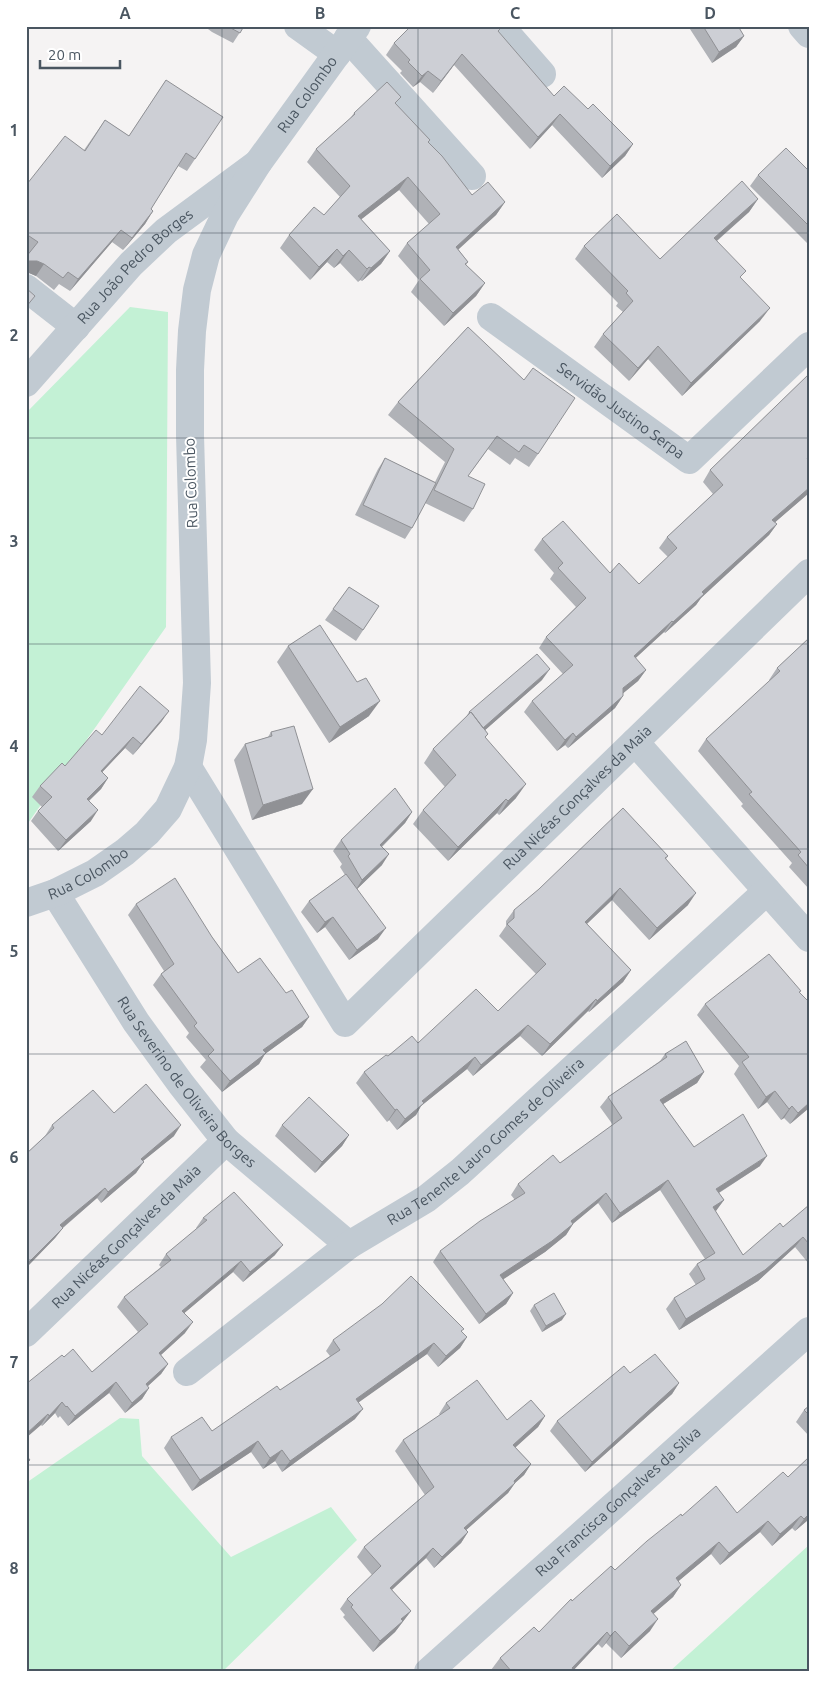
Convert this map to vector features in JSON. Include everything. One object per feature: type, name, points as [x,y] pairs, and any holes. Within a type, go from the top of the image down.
[{"type":"street","points":[[298,26],[347,39],[472,176]]},
{"type":"street","points":[[500,26],[542,74]]},
{"type":"street","points":[[802,26],[809,34]]},
{"type":"street","name":"Rua Colombo","points":[[26,903],[55,893],[95,873],[125,852],[147,833],[168,809],[188,767],[193,740],[197,683],[190,370],[197,290],[206,255],[225,215],[258,163],[347,39]]},
{"type":"street","name":"Rua João Pedro Borges","points":[[26,384],[132,264],[166,231],[258,163]]},
{"type":"street","points":[[26,288],[76,327]]},
{"type":"street","name":"Servidão Justino Serpa","points":[[491,317],[689,460],[809,346]]},
{"type":"street","name":"Rua Nicéas Gonçalves da Maia","points":[[188,767],[345,1023],[809,573]]},
{"type":"street","points":[[635,742],[809,938]]},
{"type":"street","name":"Rua Tenente Lauro Gomes de Oliveira","points":[[187,1372],[349,1245],[426,1199],[460,1172],[767,891]]},
{"type":"street","name":"Rua Severino de Oliveira Borges","points":[[55,893],[136,1022],[181,1084],[226,1141],[349,1245]]},
{"type":"street","name":"Rua Nicéas Gonçalves da Maia","points":[[26,1333],[226,1141]]},
{"type":"street","name":"Rua Francisca Gonçalves da Silva","points":[[428,1672],[809,1331]]},
{"type":"green space","points":[[130,307],[168,312],[166,627],[26,826],[26,413]]},
{"type":"green space","points":[[120,1418],[139,1419],[142,1456],[231,1557],[331,1507],[357,1540],[222,1672],[26,1672],[26,1483]]},
{"type":"green space","points":[[809,1545],[809,1672],[669,1672]]},
{"type":"building","points":[[227,26],[244,26],[240,33]]},
{"type":"building","points":[[411,26],[498,26],[500,29],[498,31],[554,96],[564,86],[588,109],[593,104],[633,144],[610,166],[560,114],[538,137],[462,54],[441,81],[428,71],[422,76],[408,62],[410,60],[394,43]]},
{"type":"building","points":[[703,26],[738,26],[744,36],[719,52]]},
{"type":"building","points":[[166,80],[223,117],[195,159],[186,153],[151,209],[153,211],[132,238],[121,230],[78,279],[68,272],[63,278],[37,261],[26,263],[26,257],[38,242],[26,234],[26,183],[65,136],[85,151],[105,120],[129,136]]},
{"type":"building","points":[[387,82],[401,97],[395,103],[430,140],[428,142],[442,156],[472,195],[488,182],[505,202],[456,247],[468,262],[465,264],[485,283],[453,313],[420,279],[430,270],[407,243],[440,214],[408,177],[358,216],[390,251],[371,268],[367,269],[349,250],[343,256],[337,249],[319,267],[289,235],[314,207],[324,215],[350,186],[316,149]]},
{"type":"building","points":[[786,148],[809,171],[809,226],[758,175]]},
{"type":"building","points":[[742,181],[758,199],[714,238],[746,271],[740,277],[770,308],[691,383],[658,346],[638,368],[603,334],[633,301],[626,293],[628,291],[584,246],[617,214],[660,259]]},
{"type":"building","points":[[26,288],[35,296],[26,307]]},
{"type":"building","points":[[468,327],[524,380],[533,368],[575,398],[538,454],[524,445],[519,452],[497,436],[468,476],[485,484],[473,509],[434,490],[454,449],[398,402]]},
{"type":"building","points":[[809,374],[809,457],[807,458],[809,461],[809,488],[772,520],[777,524],[702,592],[704,594],[634,656],[646,670],[623,688],[623,696],[576,737],[573,733],[565,740],[532,701],[573,665],[546,637],[586,598],[558,568],[563,563],[542,539],[563,521],[610,573],[619,563],[639,584],[677,548],[667,537],[723,485],[710,470]]},
{"type":"building","points":[[385,458],[436,483],[412,528],[363,505]]},
{"type":"building","points":[[349,587],[379,606],[363,630],[333,609]]},
{"type":"building","points":[[320,625],[357,682],[366,678],[380,701],[340,727],[288,646]]},
{"type":"building","points":[[809,638],[809,868],[798,855],[801,852],[749,794],[752,792],[706,739],[780,671],[777,668]]},
{"type":"building","points":[[537,654],[550,669],[483,728],[471,712],[469,712]]},
{"type":"building","points":[[140,686],[169,711],[141,744],[133,737],[101,771],[108,778],[87,799],[98,810],[66,840],[38,811],[52,797],[40,786],[62,763],[65,766],[96,730],[102,735]]},
{"type":"building","points":[[471,712],[488,734],[485,737],[526,784],[508,801],[506,799],[458,847],[423,810],[456,775],[433,749]]},
{"type":"building","points":[[294,726],[313,789],[263,805],[245,744],[272,736],[271,732]]},
{"type":"building","points":[[395,788],[412,812],[380,845],[389,854],[362,880],[341,840]]},
{"type":"building","points":[[623,808],[668,856],[665,858],[696,893],[657,928],[620,888],[585,922],[631,970],[597,1001],[596,999],[550,1044],[528,1025],[481,1065],[475,1057],[422,1101],[424,1103],[405,1119],[397,1109],[395,1110],[364,1072],[386,1055],[388,1056],[412,1036],[418,1043],[476,989],[498,1011],[546,964],[507,924],[514,918],[514,910],[539,889]]},
{"type":"building","points":[[346,874],[386,928],[357,950],[333,917],[325,922],[309,901]]},
{"type":"building","points":[[175,878],[212,937],[238,973],[260,958],[286,993],[292,990],[309,1017],[263,1050],[266,1053],[230,1081],[208,1056],[214,1050],[194,1026],[197,1023],[161,974],[174,964],[136,904]]},
{"type":"building","points":[[769,954],[809,1002],[809,1103],[798,1113],[792,1106],[789,1109],[775,1091],[766,1097],[742,1062],[749,1057],[705,1004]]},
{"type":"building","points":[[686,1041],[704,1072],[660,1100],[694,1147],[743,1114],[767,1156],[716,1189],[724,1200],[713,1207],[743,1255],[780,1223],[783,1227],[809,1205],[809,1244],[803,1237],[765,1270],[686,1319],[674,1298],[705,1279],[697,1264],[715,1253],[668,1180],[620,1213],[606,1193],[571,1221],[573,1224],[552,1241],[500,1275],[513,1293],[486,1314],[440,1251],[480,1221],[525,1193],[518,1184],[553,1155],[560,1163],[622,1118],[608,1097],[667,1057],[665,1054]]},
{"type":"building","points":[[146,1084],[181,1125],[141,1159],[144,1162],[108,1192],[105,1188],[60,1225],[63,1228],[26,1265],[26,1154],[54,1128],[52,1125],[93,1090],[114,1113]]},
{"type":"building","points":[[309,1097],[349,1135],[322,1162],[282,1125]]},
{"type":"building","points":[[234,1192],[283,1245],[250,1272],[241,1261],[182,1311],[193,1322],[159,1353],[168,1364],[146,1384],[149,1388],[132,1403],[116,1382],[75,1416],[62,1402],[49,1416],[48,1414],[26,1434],[26,1384],[62,1355],[64,1357],[73,1349],[92,1372],[148,1324],[124,1297],[171,1260],[166,1254],[207,1220],[203,1218]]},
{"type":"building","points":[[411,1276],[464,1329],[461,1331],[467,1337],[446,1356],[434,1343],[356,1399],[363,1409],[290,1461],[282,1450],[270,1458],[258,1441],[200,1480],[171,1437],[202,1417],[212,1431],[277,1386],[280,1390],[340,1350],[333,1340],[382,1304]]},
{"type":"building","points":[[554,1293],[566,1314],[546,1326],[534,1305]]},
{"type":"building","points":[[655,1354],[679,1383],[592,1462],[557,1421],[624,1366],[630,1373]]},
{"type":"building","points":[[477,1380],[507,1420],[531,1400],[545,1416],[513,1445],[531,1464],[514,1481],[515,1483],[464,1528],[468,1532],[442,1557],[433,1548],[390,1588],[411,1611],[401,1619],[403,1621],[380,1641],[351,1607],[353,1605],[347,1599],[381,1566],[364,1547],[434,1487],[403,1440],[450,1408],[446,1403]]},
{"type":"building","points":[[809,1406],[809,1415],[804,1410]]},
{"type":"building","points":[[26,1455],[30,1460],[26,1463]]},
{"type":"building","points":[[809,1457],[809,1514],[804,1519],[801,1516],[780,1534],[768,1521],[729,1553],[719,1542],[676,1578],[681,1585],[651,1611],[658,1619],[629,1646],[615,1631],[610,1636],[607,1632],[572,1668],[575,1672],[512,1672],[500,1658],[534,1627],[539,1632],[571,1599],[572,1601],[611,1566],[615,1570],[647,1541],[681,1514],[682,1516],[716,1486],[737,1513],[783,1472],[788,1477]]}]
